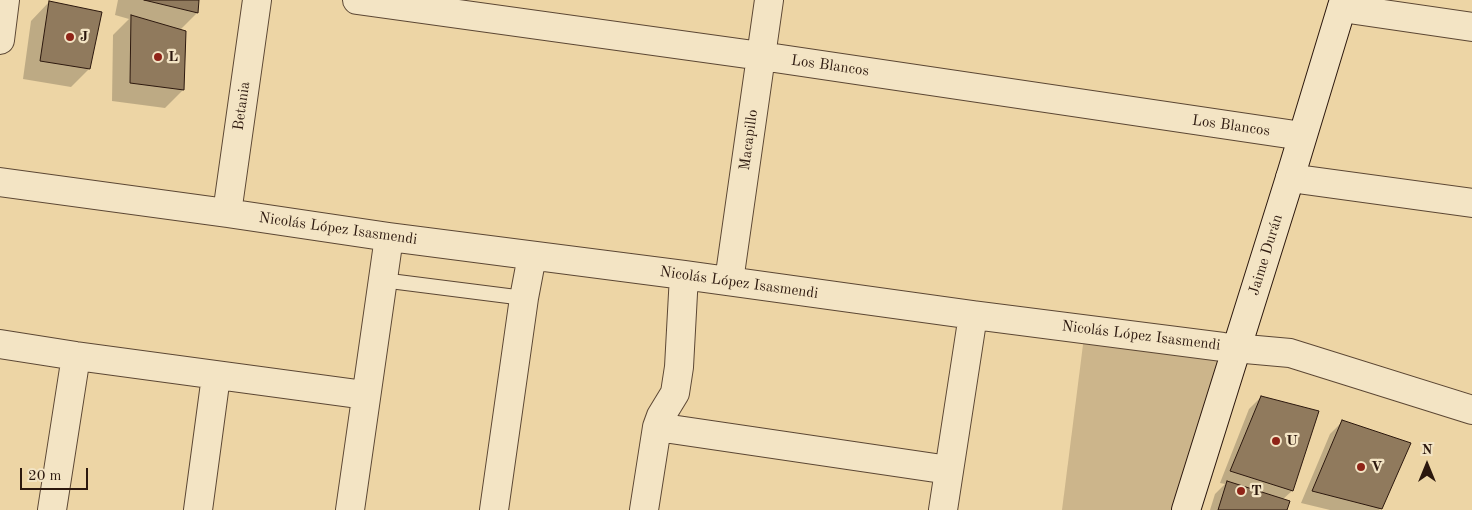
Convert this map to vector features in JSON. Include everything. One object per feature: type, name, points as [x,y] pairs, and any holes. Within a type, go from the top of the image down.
[{"type":"street","points":[[0,40],[5,0]]},
{"type":"street","name":"Betania","points":[[228,213],[257,0]]},
{"type":"street","name":"Los Blancos","points":[[357,0],[761,56],[1302,136]]},
{"type":"street","name":"Macapillo","points":[[729,281],[769,0]]},
{"type":"street","points":[[1343,4],[1472,27]]},
{"type":"street","name":"Jaime Durán","points":[[1186,510],[1343,4]]},
{"type":"street","points":[[1290,178],[1472,203]]},
{"type":"street","name":"Nicolás López Isasmendi","points":[[0,182],[388,237],[1237,348],[1290,353],[1472,410]]},
{"type":"street","points":[[350,510],[388,237]]},
{"type":"street","points":[[494,510],[524,298],[532,256]]},
{"type":"street","points":[[644,510],[657,427],[661,416],[676,392],[684,275]]},
{"type":"street","points":[[943,510],[973,314]]},
{"type":"street","points":[[0,344],[216,376],[366,395]]},
{"type":"street","points":[[52,510],[76,356]]},
{"type":"street","points":[[198,510],[216,376]]},
{"type":"street","points":[[657,427],[949,470]]},
{"type":"lane","points":[[382,280],[524,298]]},
{"type":"shaded area","points":[[1085,329],[1237,348],[1186,510],[1062,510]]},
{"type":"building","points":[[144,0],[199,0],[198,13]]},
{"type":"building","name":"J","points":[[49,1],[102,12],[90,69],[40,61]]},
{"type":"building","name":"L","points":[[131,15],[186,31],[184,90],[130,83]]},
{"type":"building","name":"U","points":[[1261,396],[1319,411],[1293,491],[1230,471]]},
{"type":"building","name":"V","points":[[1342,420],[1411,443],[1382,509],[1312,491]]},
{"type":"building","name":"T","points":[[1227,481],[1290,501],[1287,510],[1218,510]]},
{"type":"place","name":"J","points":[[70,37]]},
{"type":"place","name":"L","points":[[158,57]]},
{"type":"place","name":"U","points":[[1276,441]]},
{"type":"place","name":"V","points":[[1361,467]]},
{"type":"place","name":"T","points":[[1241,491]]}]
